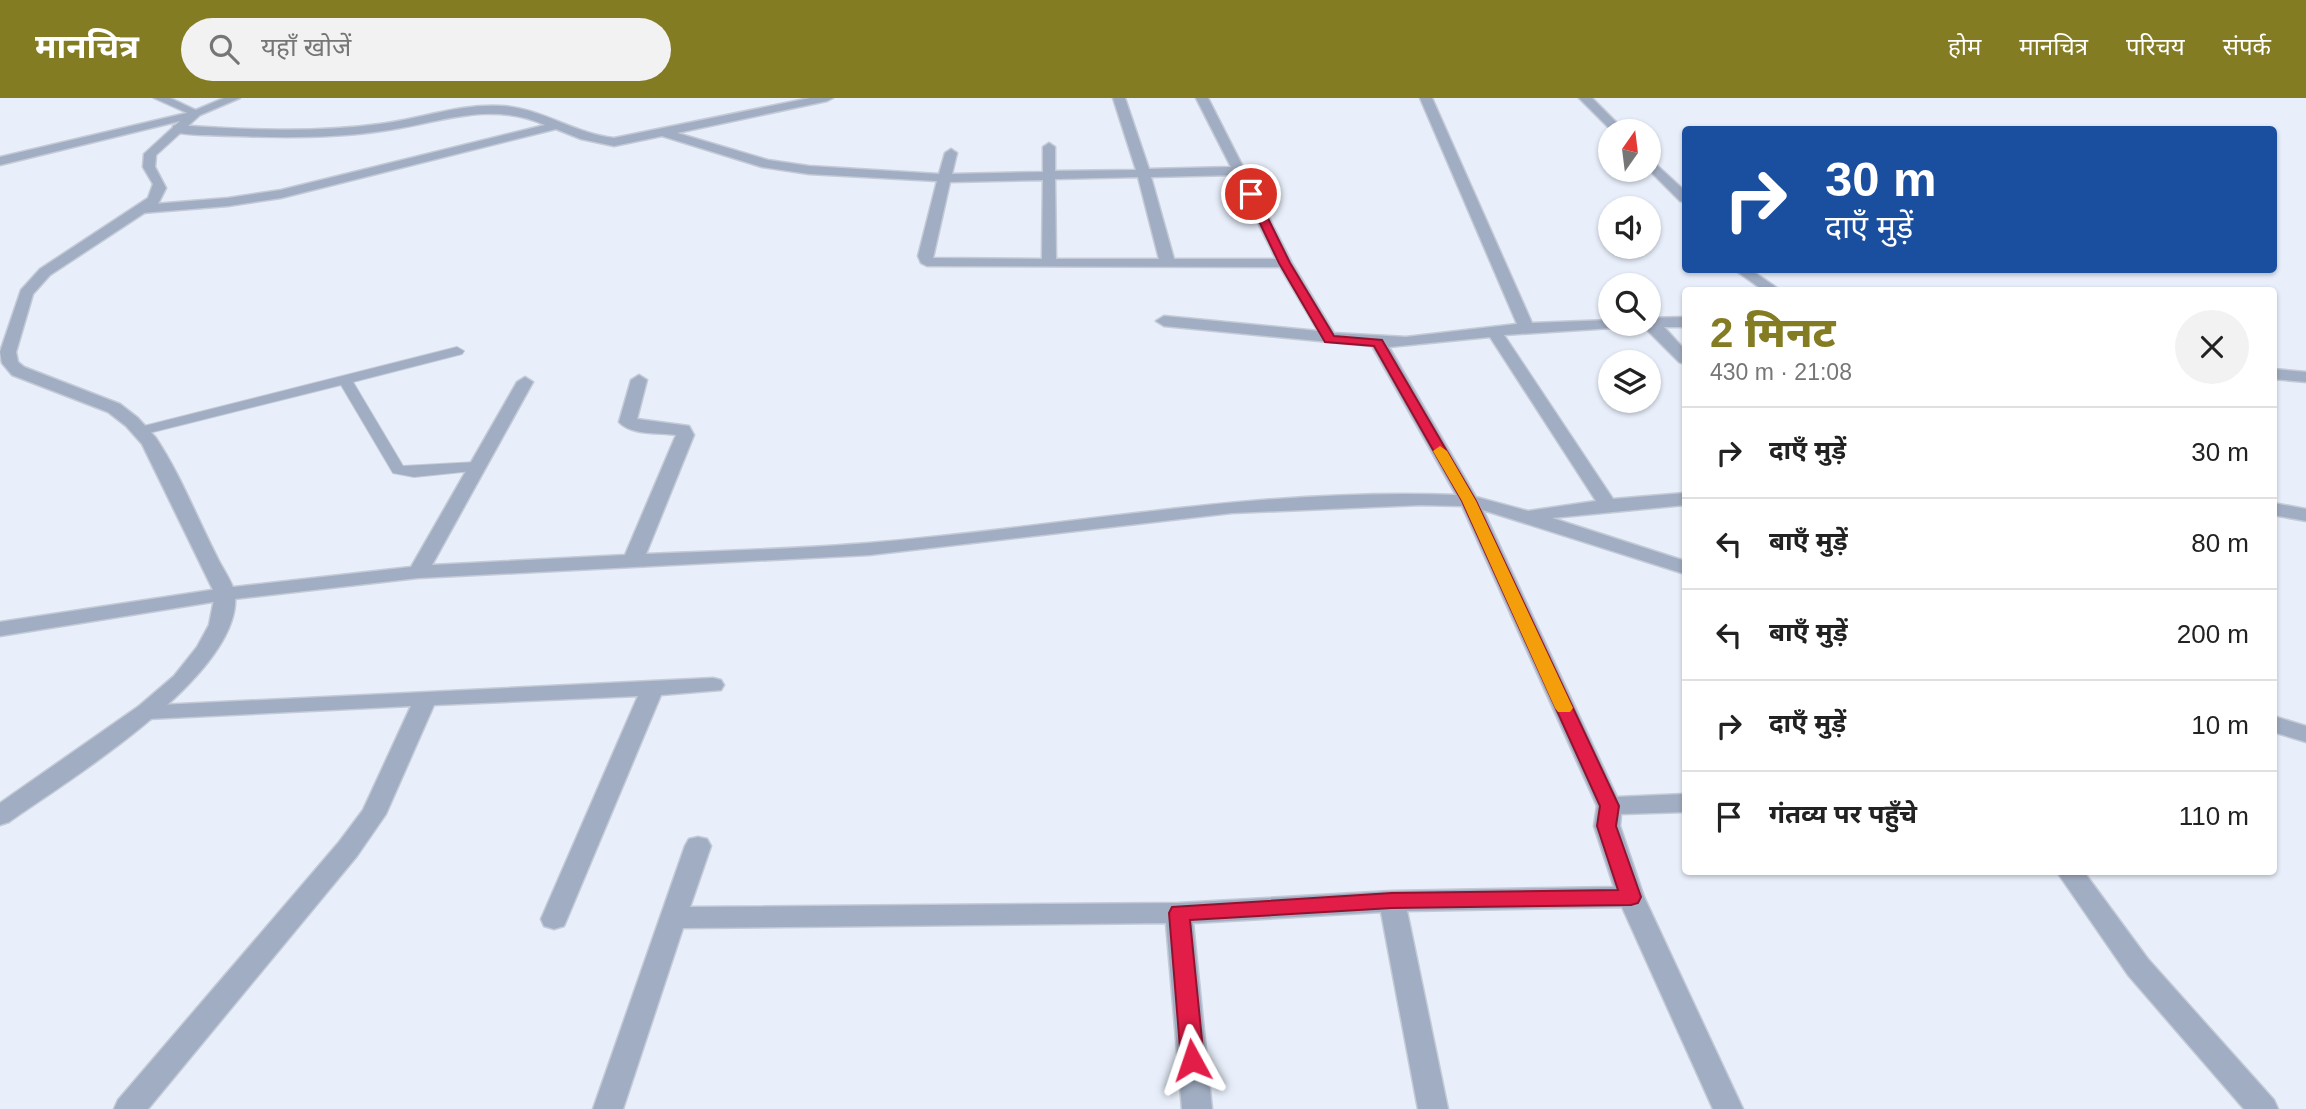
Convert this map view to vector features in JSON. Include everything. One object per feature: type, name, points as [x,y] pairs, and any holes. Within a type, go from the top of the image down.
[{"type":"street","points":[[160,98],[197,113]]},
{"type":"street","points":[[0,161],[197,113],[234,98]]},
{"type":"street","points":[[177,129],[261,133],[326,132],[383,127],[491,109],[520,113],[600,142],[614,142],[827,98]]},
{"type":"street","points":[[1119,98],[1144,174],[1168,264]]},
{"type":"street","points":[[1202,98],[1285,263],[1330,339]]},
{"type":"street","points":[[1426,98],[1526,328]]},
{"type":"street","points":[[1585,98],[1607,119]]},
{"type":"street","points":[[0,816],[147,711],[182,681],[207,650],[220,625],[225,594],[150,442],[114,408],[18,371],[10,363],[8,352],[26,293],[34,282],[61,261],[142,209],[161,192],[161,185],[148,161],[157,147],[197,113]]},
{"type":"street","points":[[142,209],[228,202],[281,194],[555,126]]},
{"type":"street","points":[[665,132],[751,160],[784,167],[944,178],[1239,171]]},
{"type":"street","points":[[1049,147],[1049,264]]},
{"type":"street","points":[[951,153],[926,260],[941,263],[1049,264],[1285,263]]},
{"type":"street","points":[[1661,174],[1682,195]]},
{"type":"street","points":[[1746,273],[1768,287]]},
{"type":"street","points":[[1164,321],[1378,342],[1526,328],[1598,325]]},
{"type":"street","points":[[1661,323],[1682,322]]},
{"type":"street","points":[[1495,333],[1608,505]]},
{"type":"street","points":[[1659,336],[1682,356]]},
{"type":"street","points":[[1378,342],[1469,501],[1609,806],[1606,826],[1631,897],[1728,1109]]},
{"type":"street","points":[[2277,373],[2306,377]]},
{"type":"street","points":[[633,561],[685,435],[683,430],[639,426],[628,422],[639,380]]},
{"type":"street","points":[[418,572],[525,382]]},
{"type":"street","points":[[0,629],[225,594],[418,572],[869,549],[1232,507],[1421,499],[1469,501],[1530,516],[1682,567]]},
{"type":"street","points":[[1530,516],[1608,505],[1682,499]]},
{"type":"street","points":[[2277,510],[2306,515]]},
{"type":"street","points":[[147,711],[713,685]]},
{"type":"street","points":[[554,919],[653,687]]},
{"type":"street","points":[[129,1109],[348,849],[374,814],[426,698]]},
{"type":"street","points":[[2277,725],[2306,734]]},
{"type":"street","points":[[1609,806],[1682,803]]},
{"type":"street","points":[[608,1109],[698,846]]},
{"type":"street","points":[[2072,875],[2138,967],[2263,1109]]},
{"type":"street","points":[[673,918],[1179,913],[1392,901],[1631,897]]},
{"type":"street","points":[[1392,901],[1433,1109]]},
{"type":"street","points":[[1179,913],[1197,1109]]},
{"type":"lane","points":[[141,431],[457,351]]},
{"type":"lane","points":[[345,380],[398,470],[477,467]]},
{"type":"slow traffic","points":[[1440,451],[1469,501],[1564,708]]},
{"type":"route","points":[[1192,1060],[1179,913],[1392,901],[1631,897],[1606,826],[1609,806],[1469,501],[1378,342],[1330,339],[1285,263],[1251,194]]}]
